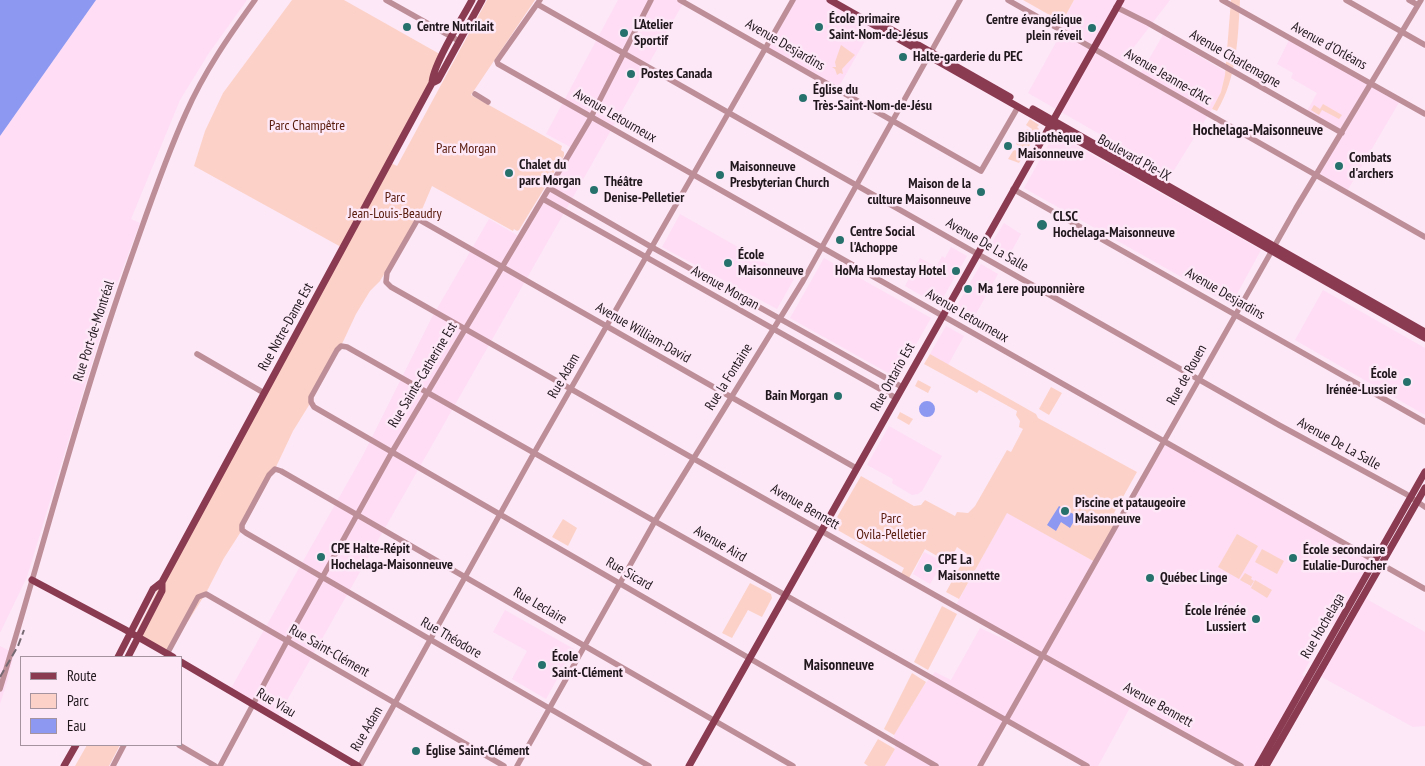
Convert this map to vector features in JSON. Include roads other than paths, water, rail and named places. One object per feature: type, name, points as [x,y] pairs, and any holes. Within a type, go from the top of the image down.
[{"type":"main road","name":"Rue Notre-Dame Est","points":[[119,656],[153,589],[162,582],[432,83],[438,80],[472,0]]},
{"type":"main road","name":"Rue Notre-Dame Est","points":[[456,39],[482,0]]},
{"type":"main road","name":"Boulevard Pie-IX","points":[[830,0],[1051,122],[1425,338]]},
{"type":"main road","name":"Boulevard Pie-IX","points":[[839,0],[1018,107],[1051,122]]},
{"type":"main road","name":"Rue Ontario Est","points":[[689,766],[1121,0]]},
{"type":"main road","name":"Boulevard Pie-IX","points":[[1273,249],[1425,332]]},
{"type":"main road","name":"Rue Hochelaga","points":[[1266,766],[1414,500],[1425,472]]},
{"type":"main road","name":"Rue Hochelaga","points":[[1414,500],[1425,488]]},
{"type":"main road","name":"Rue Hochelaga","points":[[1258,766],[1379,562]]},
{"type":"main road","points":[[32,580],[170,656]]},
{"type":"main road","name":"Rue Notre-Dame Est","points":[[129,656],[162,591],[162,582]]},
{"type":"main road","name":"Rue Viau","points":[[182,663],[359,766]]},
{"type":"main road","points":[[64,766],[75,746]]},
{"type":"street","name":"Rue Port-de-Montréal","points":[[0,689],[110,317],[148,211],[186,112],[224,43],[255,0]]},
{"type":"street","points":[[386,0],[456,39]]},
{"type":"street","name":"Rue Sainte-Catherine Est","points":[[220,766],[287,640],[426,392],[502,268],[591,116],[651,0]]},
{"type":"street","name":"Avenue Desjardins","points":[[680,0],[981,171],[1018,107]]},
{"type":"street","name":"Rue Adam","points":[[359,766],[692,174],[794,0]]},
{"type":"street","name":"Rue la Fontaine","points":[[517,766],[655,521],[774,329],[822,247],[960,0]]},
{"type":"street","name":"Avenue Jeanne-d'Arc","points":[[1008,0],[1315,175]]},
{"type":"street","name":"Avenue d'Orléans","points":[[1222,0],[1425,114]]},
{"type":"street","points":[[1346,0],[1425,45]]},
{"type":"street","points":[[1408,0],[1420,3]]},
{"type":"street","name":"Avenue De La Salle","points":[[538,2],[624,54],[1425,507]]},
{"type":"street","name":"Avenue Letourneux","points":[[538,2],[497,61],[498,64],[1425,589]]},
{"type":"street","name":"Rue de Rouen","points":[[980,766],[1315,175],[1420,3]]},
{"type":"street","name":"Avenue Charlemagne","points":[[1116,7],[1148,23],[1342,133]]},
{"type":"street","points":[[475,94],[488,102]]},
{"type":"street","points":[[1315,175],[1425,237]]},
{"type":"street","name":"Avenue Morgan","points":[[549,188],[652,248],[902,387]]},
{"type":"street","name":"Avenue Desjardins","points":[[1013,189],[1425,422]]},
{"type":"street","name":"Avenue Morgan","points":[[543,199],[896,398]]},
{"type":"street","name":"Avenue William-David","points":[[386,282],[387,273],[418,219],[856,468]]},
{"type":"street","name":"Avenue Bennett","points":[[386,282],[391,287],[464,329],[1241,766]]},
{"type":"street","name":"Avenue Aird","points":[[311,402],[311,397],[337,350],[341,346],[347,347],[1087,766]]},
{"type":"street","points":[[197,354],[264,393]]},
{"type":"street","name":"Rue Sicard","points":[[311,402],[314,407],[936,766]]},
{"type":"street","name":"Rue Leclaire","points":[[242,530],[242,525],[269,475],[275,469],[282,471],[793,766]]},
{"type":"street","name":"Rue Théodore","points":[[242,530],[430,641],[649,766]]},
{"type":"street","name":"Rue Saint-Clément","points":[[170,656],[198,597],[203,594],[287,640],[504,766]]},
{"type":"street","points":[[113,766],[123,746]]},
{"type":"street","points":[[181,746],[215,766]]},
{"type":"water","points":[[0,0],[96,0],[0,136]]},
{"type":"water","points":[[927,401],[933,403],[935,409],[933,415],[927,417],[921,415],[919,409],[921,403]]},
{"type":"water","points":[[1059,506],[1077,516],[1070,528],[1061,522],[1056,531],[1047,525]]},
{"type":"railway","points":[[0,677],[18,646],[24,630]]},
{"type":"place","name":"Centre Nutrilait","points":[[407,27]]},
{"type":"place","name":"École primaire Saint-Nom-de-Jésus","points":[[819,27]]},
{"type":"place","name":"Centre évangélique plein réveil","points":[[1092,28]]},
{"type":"place","name":"L'Atelier Sportif","points":[[624,33]]},
{"type":"place","name":"Halte-garderie du PEC","points":[[903,57]]},
{"type":"place","name":"Postes Canada","points":[[631,74]]},
{"type":"place","name":"Église du Très-Saint-Nom-de-Jésu","points":[[803,98]]},
{"type":"place","name":"Bibliothèque Maisonneuve","points":[[1008,146]]},
{"type":"place","name":"Combats d'archers","points":[[1339,166]]},
{"type":"place","name":"Chalet du parc Morgan","points":[[509,173]]},
{"type":"place","name":"Maisonneuve Presbyterian Church","points":[[720,175]]},
{"type":"place","name":"Théâtre Denise-Pelletier","points":[[594,190]]},
{"type":"place","name":"Maison de la culture Maisonneuve","points":[[981,192]]},
{"type":"place","name":"CLSC Hochelaga-Maisonneuve","points":[[1042,225]]},
{"type":"place","name":"Centre Social l'Achoppe","points":[[840,240]]},
{"type":"place","name":"École Maisonneuve","points":[[728,263]]},
{"type":"place","name":"HoMa Homestay Hotel","points":[[956,271]]},
{"type":"place","name":"Ma 1ere pouponnière","points":[[968,289]]},
{"type":"place","name":"École Irénée-Lussier","points":[[1407,382]]},
{"type":"place","name":"Bain Morgan","points":[[838,396]]},
{"type":"place","name":"Piscine et pataugeoire Maisonneuve","points":[[1065,511]]},
{"type":"place","name":"CPE Halte-Répit Hochelaga-Maisonneuve","points":[[321,557]]},
{"type":"place","name":"École secondaire Eulalie-Durocher","points":[[1293,558]]},
{"type":"place","name":"CPE La Maisonnette","points":[[928,568]]},
{"type":"place","name":"Québec Linge","points":[[1150,578]]},
{"type":"place","name":"École Irénée Lussiert","points":[[1256,619]]},
{"type":"place","name":"École Saint-Clément","points":[[542,665]]},
{"type":"place","name":"Église Saint-Clément","points":[[416,751]]},
{"type":"district","name":"Hochelaga-Maisonneuve","points":[[1258,131]]},
{"type":"district","name":"Maisonneuve","points":[[839,666]]},
{"type":"park label","name":"Parc Champêtre","points":[[307,126]]},
{"type":"park label","name":"Parc Morgan","points":[[466,149]]},
{"type":"park label","name":"Parc Jean-Louis-Beaudry","points":[[395,206]]},
{"type":"park label","name":"Parc Ovila-Pelletier","points":[[891,528]]}]
